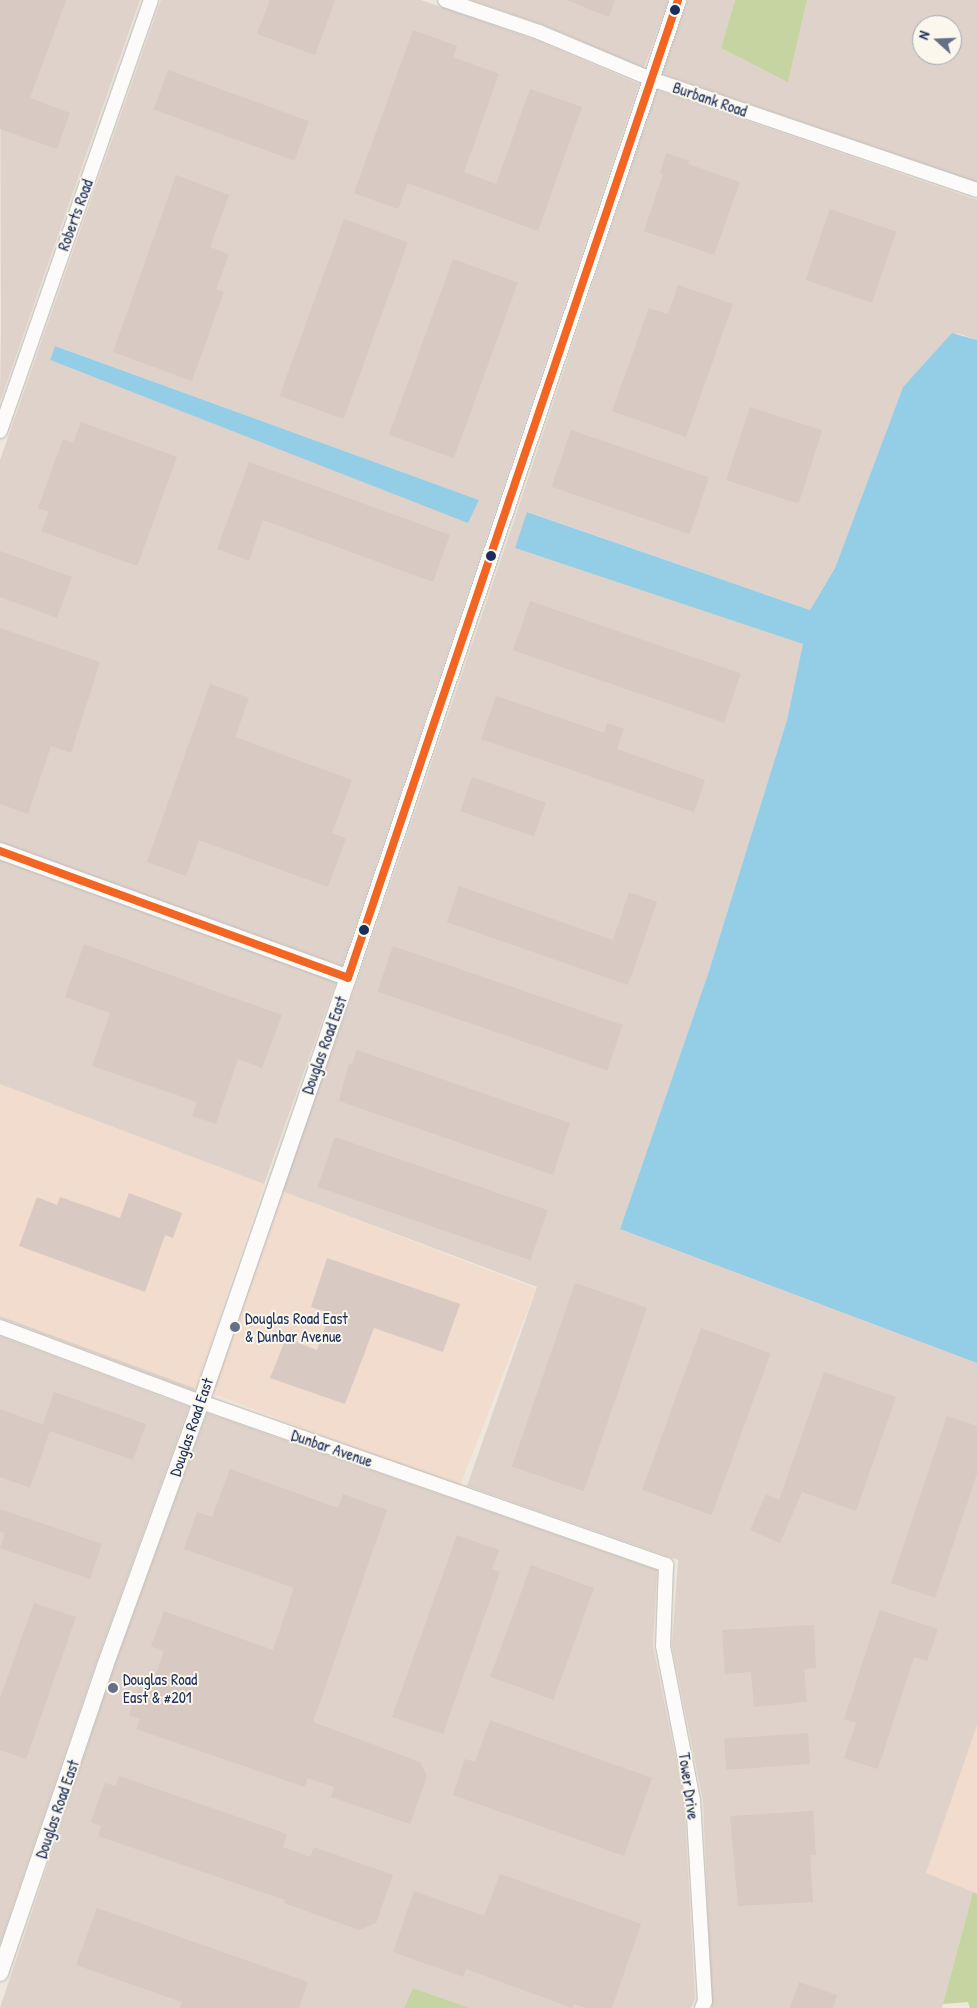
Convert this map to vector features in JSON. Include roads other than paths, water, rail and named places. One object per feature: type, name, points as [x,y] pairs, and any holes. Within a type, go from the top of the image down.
[{"type":"street","name":"Roberts Road","points":[[0,430],[151,0]]},
{"type":"street","name":"Burbank Road","points":[[445,0],[539,32],[651,79],[977,190]]},
{"type":"street","name":"Douglas Road East","points":[[0,1973],[105,1666],[201,1402],[348,978],[678,0]]},
{"type":"street","points":[[0,851],[348,978]]},
{"type":"street","name":"Dunbar Avenue","points":[[0,1327],[201,1402],[666,1564]]},
{"type":"street","name":"Tower Drive","points":[[666,1564],[663,1646],[693,1800],[704,2001],[702,2008]]},
{"type":"water","points":[[952,333],[977,340],[977,1363],[620,1229],[708,974],[787,720],[803,644],[515,548],[527,512],[810,610],[835,568],[903,387]]},
{"type":"water","points":[[55,346],[479,500],[468,523],[50,360]]},
{"type":"place","name":"Douglas Road East & Dunbar Avenue","points":[[235,1327]]},
{"type":"place","name":"Douglas Road East & #201","points":[[113,1688]]}]
